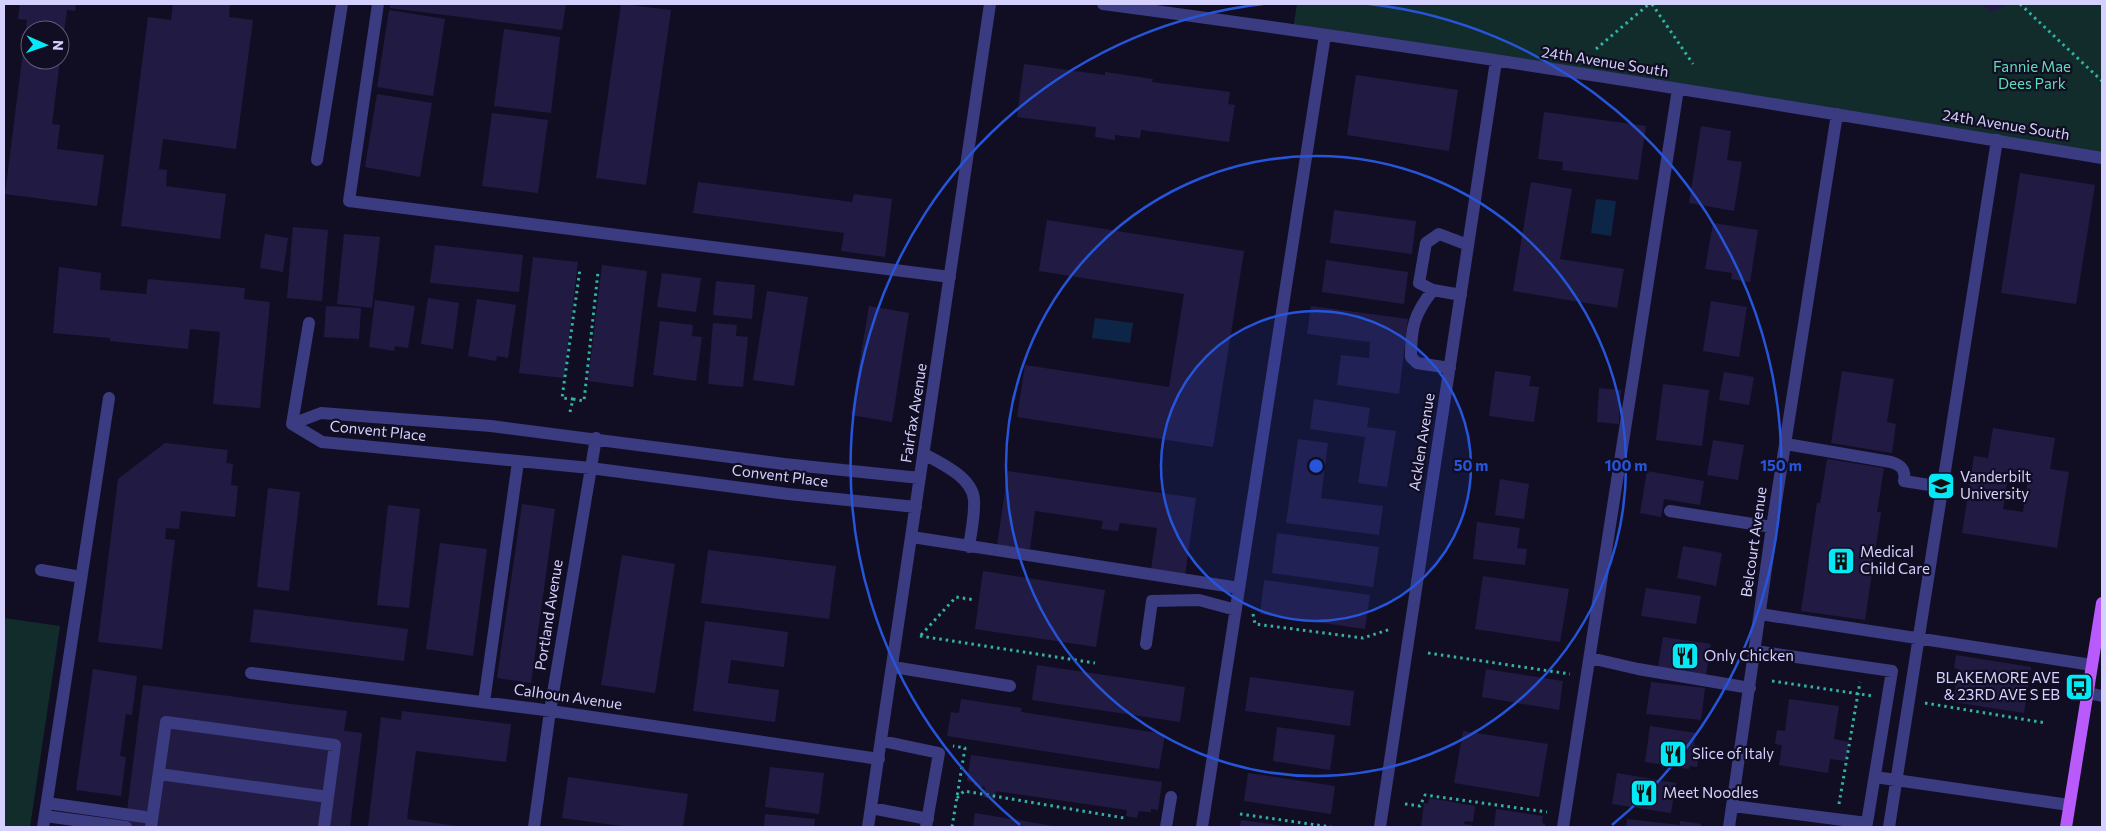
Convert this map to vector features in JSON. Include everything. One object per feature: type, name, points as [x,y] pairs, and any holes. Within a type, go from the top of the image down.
[{"type":"main road","points":[[2066,827],[2102,603]]},
{"type":"street","points":[[316,160],[342,4]]},
{"type":"street","points":[[378,4],[349,201],[950,277]]},
{"type":"street","name":"Fairfax Avenue","points":[[868,827],[990,4]]},
{"type":"street","name":"24th Avenue South","points":[[1103,4],[1326,35],[1678,89],[2102,158]]},
{"type":"street","points":[[1202,827],[1326,35]]},
{"type":"street","name":"Acklen Avenue","points":[[1380,827],[1496,61]]},
{"type":"street","points":[[1563,827],[1678,89]]},
{"type":"street","name":"Belcourt Avenue","points":[[1729,827],[1772,527],[1837,114]]},
{"type":"street","points":[[1733,806],[1889,827],[1997,140]]},
{"type":"street","points":[[1461,295],[1432,290],[1419,283],[1426,243],[1439,234],[1468,245]]},
{"type":"street","points":[[1432,290],[1418,308],[1411,337],[1411,357],[1417,363],[1450,368]]},
{"type":"street","points":[[292,424],[309,322]]},
{"type":"street","points":[[45,815],[109,398]]},
{"type":"street","name":"Convent Place","points":[[292,424],[321,412],[491,426],[596,438],[784,464],[920,478]]},
{"type":"street","name":"Convent Place","points":[[292,424],[322,442],[590,468],[788,494],[916,507]]},
{"type":"street","name":"Portland Avenue","points":[[534,827],[550,711],[596,438]]},
{"type":"street","points":[[1786,444],[1891,462],[1902,468],[1905,473],[1904,481],[1942,487]]},
{"type":"street","points":[[924,454],[951,469],[970,486],[975,498],[969,547]]},
{"type":"street","points":[[484,702],[518,462]]},
{"type":"street","points":[[1670,511],[1772,527]]},
{"type":"street","points":[[912,537],[1239,588]]},
{"type":"street","points":[[41,570],[81,577]]},
{"type":"street","points":[[1146,644],[1152,601],[1199,600],[1236,610]]},
{"type":"street","points":[[1760,614],[2092,665]]},
{"type":"street","points":[[1755,651],[1892,671],[1867,823]]},
{"type":"street","points":[[1590,658],[1750,688]]},
{"type":"street","points":[[893,667],[1010,686]]},
{"type":"street","name":"Calhoun Avenue","points":[[251,673],[550,711],[879,759]]},
{"type":"street","points":[[2088,693],[2102,696]]},
{"type":"street","points":[[45,815],[152,823],[166,722],[335,745],[324,827]]},
{"type":"street","points":[[871,808],[927,823],[939,753],[882,741]]},
{"type":"street","points":[[159,774],[328,797]]},
{"type":"street","points":[[1875,776],[2069,805]]},
{"type":"street","points":[[1166,827],[1171,797]]},
{"type":"street","points":[[45,815],[126,827]]},
{"type":"path","points":[[1596,48],[1650,4],[1693,64]]},
{"type":"path","points":[[2020,4],[2102,80]]},
{"type":"path","points":[[580,269],[562,398],[584,400],[598,272]]},
{"type":"path","points":[[570,412],[573,399]]},
{"type":"path","points":[[975,600],[956,597],[920,636],[1094,663]]},
{"type":"path","points":[[1251,607],[1255,624],[1362,638],[1392,629]]},
{"type":"path","points":[[1428,653],[1570,674]]},
{"type":"path","points":[[1837,820],[1862,667]]},
{"type":"path","points":[[1772,681],[1888,698]]},
{"type":"path","points":[[1909,701],[2046,723]]},
{"type":"path","points":[[957,798],[964,791],[1124,818]]},
{"type":"path","points":[[1405,804],[1420,806],[1424,795],[1547,812]]},
{"type":"path","points":[[1240,814],[1331,827]]},
{"type":"green space","name":"Fannie Mae Dees Park","points":[[1297,4],[2102,4],[2102,158],[1293,29]]},
{"type":"green space","points":[[4,618],[60,626],[30,827],[4,827]]},
{"type":"water","points":[[1596,199],[1616,201],[1611,236],[1591,233]]},
{"type":"water","points":[[1095,318],[1133,323],[1130,343],[1092,338]]},
{"type":"building","points":[[20,4],[76,4],[75,11],[67,10],[66,20],[18,19]]},
{"type":"building","points":[[173,4],[230,4],[229,17],[253,20],[236,149],[163,139],[159,169],[167,170],[166,186],[226,194],[220,239],[121,226],[148,17],[171,20]]},
{"type":"building","points":[[390,4],[566,4],[562,30],[390,8]]},
{"type":"building","points":[[621,4],[671,10],[646,185],[596,178]]},
{"type":"building","points":[[1981,4],[2003,4],[2002,8],[1991,12]]},
{"type":"building","points":[[389,10],[445,19],[433,96],[377,87]]},
{"type":"building","points":[[504,29],[560,37],[551,113],[494,106]]},
{"type":"building","points":[[1024,64],[1105,75],[1105,72],[1153,79],[1152,82],[1230,92],[1228,104],[1235,105],[1229,142],[1141,130],[1140,138],[1115,135],[1115,140],[1095,137],[1096,127],[1017,117]]},
{"type":"building","points":[[21,70],[59,70],[52,124],[60,125],[57,149],[104,155],[97,206],[5,194]]},
{"type":"building","points":[[1356,75],[1458,90],[1449,151],[1347,135]]},
{"type":"building","points":[[377,94],[432,103],[420,177],[365,167]]},
{"type":"building","points":[[1544,112],[1646,126],[1638,180],[1562,170],[1563,162],[1538,159]]},
{"type":"building","points":[[492,113],[548,120],[538,193],[482,186]]},
{"type":"building","points":[[1701,126],[1731,131],[1727,160],[1742,162],[1734,211],[1689,203]]},
{"type":"building","points":[[2020,173],[2095,185],[2076,304],[2001,293]]},
{"type":"building","points":[[698,182],[852,202],[854,194],[892,199],[885,257],[841,251],[844,233],[693,213]]},
{"type":"building","points":[[1531,182],[1572,189],[1560,259],[1624,269],[1617,308],[1513,291]]},
{"type":"building","points":[[1334,210],[1416,221],[1412,254],[1330,243]]},
{"type":"building","points":[[1047,220],[1244,251],[1213,447],[1017,417],[1025,365],[1169,387],[1184,294],[1039,271]]},
{"type":"building","points":[[1713,223],[1758,230],[1750,282],[1731,279],[1732,273],[1705,269]]},
{"type":"building","points":[[293,227],[328,230],[322,301],[287,298]]},
{"type":"building","points":[[265,234],[288,238],[283,272],[260,268]]},
{"type":"building","points":[[344,234],[380,237],[372,308],[337,304]]},
{"type":"building","points":[[435,245],[523,255],[519,292],[430,283]]},
{"type":"building","points":[[533,257],[578,262],[564,378],[519,373]]},
{"type":"building","points":[[1326,260],[1408,272],[1404,304],[1322,292]]},
{"type":"building","points":[[602,265],[647,271],[633,387],[588,381]]},
{"type":"building","points":[[59,267],[101,273],[100,290],[146,294],[148,279],[245,288],[244,299],[270,302],[260,408],[213,404],[220,332],[190,329],[188,349],[110,341],[110,338],[53,333]]},
{"type":"building","points":[[662,273],[701,278],[696,312],[657,307]]},
{"type":"building","points":[[716,281],[755,285],[752,319],[713,315]]},
{"type":"building","points":[[767,291],[808,297],[794,386],[753,380]]},
{"type":"building","points":[[428,298],[459,303],[453,349],[421,344]]},
{"type":"building","points":[[477,299],[516,305],[508,358],[497,356],[496,361],[468,356]]},
{"type":"building","points":[[375,300],[415,306],[408,348],[395,346],[394,351],[369,347]]},
{"type":"building","points":[[1711,301],[1747,307],[1739,357],[1703,351]]},
{"type":"building","points":[[326,306],[361,308],[359,339],[324,337]]},
{"type":"building","points":[[869,306],[909,313],[892,422],[851,415]]},
{"type":"building","points":[[1311,306],[1408,319],[1399,394],[1337,385],[1341,355],[1369,358],[1370,342],[1307,334]]},
{"type":"building","points":[[660,321],[693,325],[692,336],[702,337],[696,381],[653,375]]},
{"type":"building","points":[[713,323],[737,325],[736,336],[748,337],[743,387],[708,384]]},
{"type":"building","points":[[1495,371],[1531,376],[1529,386],[1539,387],[1534,422],[1489,416]]},
{"type":"building","points":[[1842,371],[1894,379],[1887,422],[1896,424],[1892,453],[1831,443]]},
{"type":"building","points":[[1724,372],[1754,377],[1749,405],[1719,400]]},
{"type":"building","points":[[1663,384],[1709,390],[1702,446],[1656,440]]},
{"type":"building","points":[[1599,388],[1621,390],[1619,424],[1597,422]]},
{"type":"building","points":[[1314,399],[1370,408],[1367,427],[1396,431],[1387,487],[1358,483],[1365,437],[1310,429]]},
{"type":"building","points":[[1993,428],[2055,438],[2050,469],[2069,472],[2057,548],[1962,533],[1974,456],[1988,458]],"holes":[[[2008,478],[2028,481],[2023,512],[2003,509]]]},
{"type":"building","points":[[1298,439],[1328,443],[1321,498],[1383,506],[1379,535],[1286,523]]},
{"type":"building","points":[[1713,440],[1744,445],[1738,480],[1707,475]]},
{"type":"building","points":[[165,443],[228,450],[226,463],[233,464],[231,485],[238,486],[235,517],[181,511],[179,529],[166,528],[165,539],[175,540],[162,649],[98,642],[118,479]]},
{"type":"building","name":"Medical Child Care","points":[[1827,459],[1884,468],[1877,512],[1881,512],[1865,620],[1801,611],[1817,503],[1820,503]]},
{"type":"building","points":[[1008,471],[1196,498],[1185,575],[1151,570],[1157,528],[1120,523],[1118,531],[1101,529],[1103,521],[1035,511],[1030,549],[997,545]]},
{"type":"building","points":[[1647,471],[1704,481],[1700,505],[1664,499],[1661,517],[1640,513]]},
{"type":"building","points":[[1500,479],[1529,484],[1524,519],[1495,515]]},
{"type":"building","points":[[268,488],[300,492],[289,591],[257,587]]},
{"type":"building","points":[[522,504],[555,509],[531,683],[497,678]]},
{"type":"building","points":[[388,505],[420,509],[409,608],[377,605]]},
{"type":"building","points":[[1477,522],[1520,528],[1517,548],[1527,549],[1525,565],[1473,559]]},
{"type":"building","points":[[1277,533],[1379,547],[1373,587],[1272,573]]},
{"type":"building","points":[[440,543],[487,549],[473,656],[426,649]]},
{"type":"building","points":[[1683,546],[1722,553],[1716,586],[1677,578]]},
{"type":"building","points":[[708,550],[836,566],[829,619],[701,603]]},
{"type":"building","points":[[622,555],[675,564],[655,693],[601,685]]},
{"type":"building","points":[[983,571],[1105,590],[1096,647],[975,629]]},
{"type":"building","points":[[1483,576],[1569,589],[1560,642],[1475,629]]},
{"type":"building","points":[[1264,580],[1370,595],[1365,629],[1260,614]]},
{"type":"building","points":[[1646,588],[1701,596],[1696,624],[1641,616]]},
{"type":"building","points":[[254,609],[408,629],[404,661],[250,642]]},
{"type":"building","points":[[705,621],[788,632],[784,667],[731,660],[728,683],[779,690],[775,722],[693,711]]},
{"type":"building","name":"Only Chicken","points":[[1663,637],[1711,644],[1706,675],[1658,667]]},
{"type":"building","points":[[1956,655],[2031,667],[2024,713],[1953,702],[1958,669],[1954,668]]},
{"type":"building","points":[[1037,665],[1185,687],[1180,722],[1032,700]]},
{"type":"building","points":[[93,669],[137,676],[132,715],[126,714],[120,756],[126,757],[121,796],[76,790]]},
{"type":"building","points":[[1486,669],[1563,681],[1559,710],[1482,697]]},
{"type":"building","points":[[1250,677],[1354,691],[1350,726],[1245,711]]},
{"type":"building","points":[[1651,682],[1705,688],[1701,720],[1646,714]]},
{"type":"building","points":[[143,685],[347,711],[344,731],[362,733],[350,827],[125,827]]},
{"type":"building","points":[[961,699],[1022,708],[1021,712],[1165,734],[1159,769],[947,736],[951,712],[959,713]]},
{"type":"building","points":[[1789,699],[1839,706],[1834,739],[1849,742],[1846,761],[1830,759],[1828,773],[1779,765],[1782,745],[1775,744],[1777,730],[1785,731]]},
{"type":"building","points":[[402,711],[511,724],[506,762],[416,751],[407,819],[464,827],[368,827],[381,717],[401,720]]},
{"type":"building","name":"Slice of Italy","points":[[1650,726],[1696,733],[1694,745],[1701,746],[1697,767],[1690,766],[1689,769],[1645,762]]},
{"type":"building","points":[[1277,727],[1335,735],[1330,770],[1273,761]]},
{"type":"building","points":[[1463,731],[1548,744],[1539,797],[1454,783]]},
{"type":"building","points":[[971,755],[1162,782],[1158,810],[1151,809],[1151,812],[1139,811],[1137,818],[1126,816],[1127,810],[996,791],[995,799],[983,797],[985,787],[974,786],[974,782],[967,781]]},
{"type":"building","points":[[770,767],[824,773],[819,814],[765,807]]},
{"type":"building","points":[[1248,773],[1335,786],[1331,814],[1244,801]]},
{"type":"building","name":"Meet Noodles","points":[[1617,773],[1676,783],[1671,813],[1612,804]]},
{"type":"building","points":[[568,777],[688,794],[683,827],[629,827],[562,818]]},
{"type":"building","points":[[1429,798],[1475,806],[1473,822],[1465,821],[1464,824],[1472,825],[1472,827],[1421,827],[1424,803],[1428,804]]},
{"type":"building","points":[[1496,809],[1543,816],[1542,823],[1545,824],[1545,827],[1494,827]]},
{"type":"building","points":[[975,813],[1053,826],[1053,827],[973,827]]},
{"type":"building","points":[[765,814],[815,819],[814,827],[764,827]]},
{"type":"building","points":[[1627,819],[1680,825],[1680,821],[1701,824],[1701,827],[1626,827]]},
{"type":"building","points":[[1241,820],[1284,826],[1284,827],[1240,827]]},
{"type":"place","name":"Vanderbilt University","points":[[1941,486]]},
{"type":"place","name":"Medical Child Care","points":[[1841,561]]},
{"type":"place","name":"Only Chicken","points":[[1685,656]]},
{"type":"place","name":"BLAKEMORE AVE & 23RD AVE S EB","points":[[2079,687]]},
{"type":"place","name":"Slice of Italy","points":[[1673,754]]},
{"type":"place","name":"Meet Noodles","points":[[1644,793]]}]
